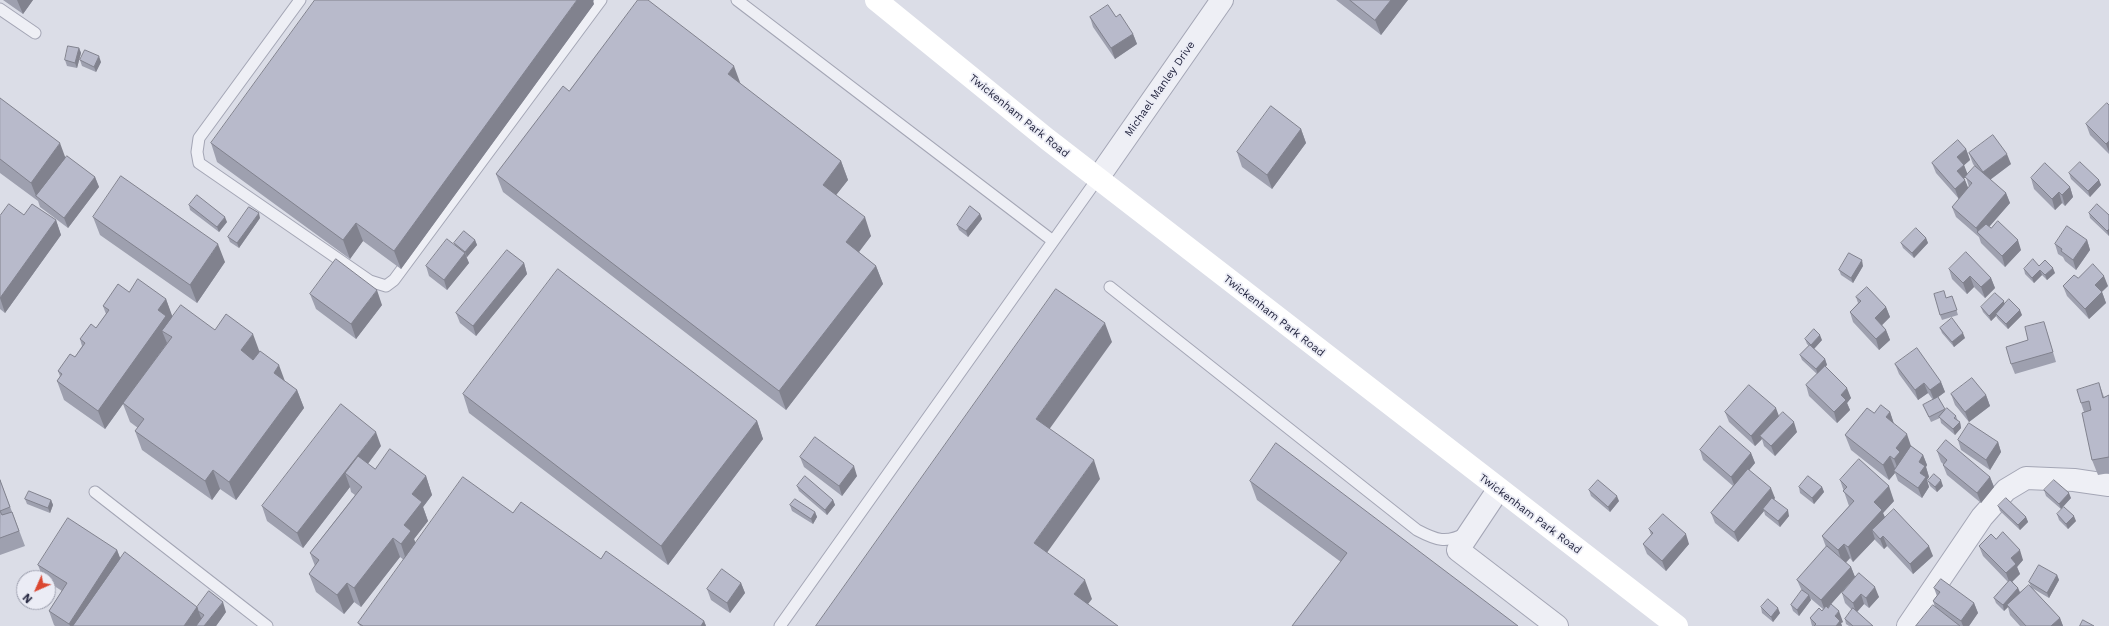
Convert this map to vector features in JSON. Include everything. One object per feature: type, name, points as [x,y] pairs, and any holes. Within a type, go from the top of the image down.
[{"type":"main road","name":"Twickenham Park Road","points":[[876,0],[1041,134],[1498,490],[1677,626]]},
{"type":"street","name":"Michael Manley Drive","points":[[1098,178],[1219,1]]},
{"type":"street","points":[[1908,626],[1982,517],[2006,490],[2026,478],[2074,480],[2109,485]]},
{"type":"street","points":[[1498,490],[1458,550],[1557,626]]},
{"type":"lane","points":[[300,0],[199,138],[197,152],[199,163],[370,281],[386,286],[394,280],[600,0]]},
{"type":"lane","points":[[737,0],[1053,241]]},
{"type":"lane","points":[[0,9],[34,32]]},
{"type":"lane","points":[[780,626],[1098,178]]},
{"type":"lane","points":[[1110,287],[1417,530],[1437,540],[1457,538],[1472,530]]},
{"type":"lane","points":[[94,492],[267,626]]},
{"type":"building","points":[[315,0],[577,0],[394,251],[356,223],[343,240],[211,143]]},
{"type":"building","points":[[638,0],[648,0],[734,66],[728,74],[841,161],[823,185],[865,217],[846,242],[876,266],[779,391],[496,174],[563,86],[569,91]]},
{"type":"building","points":[[1350,0],[1391,0],[1375,20]]},
{"type":"building","points":[[1108,5],[1116,17],[1120,14],[1133,34],[1111,48],[1090,17]]},
{"type":"building","points":[[68,46],[79,48],[75,63],[65,60]]},
{"type":"building","points":[[85,50],[99,56],[94,67],[80,60]]},
{"type":"building","points":[[0,98],[60,143],[31,183],[0,159]]},
{"type":"building","points":[[2107,103],[2109,105],[2109,141],[2106,144],[2086,124]]},
{"type":"building","points":[[1271,106],[1301,129],[1267,175],[1237,152]]},
{"type":"building","points":[[1993,135],[2007,154],[1983,172],[1969,153]]},
{"type":"building","points":[[1958,140],[1966,149],[1957,157],[1964,165],[1957,171],[1965,180],[1955,189],[1932,163]]},
{"type":"building","points":[[67,156],[95,177],[64,218],[36,196]]},
{"type":"building","points":[[2080,162],[2099,180],[2088,191],[2069,173]]},
{"type":"building","points":[[2045,163],[2070,187],[2062,195],[2059,192],[2052,199],[2031,178]]},
{"type":"building","points":[[1975,166],[2006,193],[1976,228],[1952,207],[1972,183],[1965,177]]},
{"type":"building","points":[[121,176],[218,244],[190,285],[93,217]]},
{"type":"building","points":[[197,195],[225,217],[217,227],[189,205]]},
{"type":"building","points":[[9,204],[24,215],[32,204],[56,220],[0,298],[0,216]]},
{"type":"building","points":[[2097,204],[2109,215],[2109,229],[2107,231],[2089,213]]},
{"type":"building","points":[[970,206],[980,214],[966,231],[957,225]]},
{"type":"building","points":[[249,207],[259,213],[237,243],[228,237]]},
{"type":"building","points":[[1998,221],[2018,240],[2002,256],[1977,232],[1986,224],[1991,228]]},
{"type":"building","points":[[2067,226],[2087,240],[2073,260],[2061,251],[2062,249],[2055,244]]},
{"type":"building","points":[[1916,228],[1926,238],[1912,253],[1901,243]]},
{"type":"building","points":[[464,231],[475,240],[465,252],[454,243]]},
{"type":"building","points":[[447,239],[465,253],[444,280],[426,266]]},
{"type":"building","points":[[507,250],[524,263],[473,326],[456,313]]},
{"type":"building","points":[[1966,252],[1991,278],[1981,287],[1970,276],[1963,283],[1949,269]]},
{"type":"building","points":[[1849,253],[1862,260],[1851,278],[1839,270]]},
{"type":"building","points":[[336,259],[377,290],[351,324],[310,294]]},
{"type":"building","points":[[2033,259],[2039,266],[2045,260],[2053,268],[2045,275],[2040,270],[2032,278],[2024,269]]},
{"type":"building","points":[[2093,264],[2104,276],[2095,285],[2102,292],[2085,309],[2063,286],[2074,275],[2078,278]]},
{"type":"building","points":[[558,269],[757,421],[661,546],[463,394]]},
{"type":"building","points":[[138,279],[166,299],[158,310],[166,316],[98,411],[57,381],[62,374],[58,371],[70,354],[75,357],[85,343],[80,339],[91,324],[96,328],[109,310],[103,306],[118,284],[129,292]]},
{"type":"building","points":[[1867,287],[1886,307],[1875,318],[1886,330],[1876,339],[1850,312],[1861,301],[1856,297]]},
{"type":"building","points":[[1056,289],[1105,323],[1036,419],[1094,460],[1034,543],[1085,580],[1074,594],[1118,626],[816,626]]},
{"type":"building","points":[[1944,291],[1946,298],[1952,296],[1957,310],[1940,315],[1934,294]]},
{"type":"building","points":[[1995,293],[2004,301],[1989,316],[1981,307]]},
{"type":"building","points":[[2009,299],[2020,310],[2006,324],[1996,314]]},
{"type":"building","points":[[181,305],[215,330],[226,314],[253,334],[241,350],[253,360],[260,351],[279,365],[274,373],[297,390],[229,482],[213,470],[205,481],[135,431],[144,419],[123,403],[172,337],[162,331]]},
{"type":"building","points":[[1952,318],[1963,333],[1952,342],[1940,328]]},
{"type":"building","points":[[2044,322],[2053,352],[2011,364],[2006,347],[2028,340],[2025,327]]},
{"type":"building","points":[[1814,329],[1820,335],[1811,345],[1805,339]]},
{"type":"building","points":[[1810,345],[1825,359],[1816,369],[1800,355]]},
{"type":"building","points":[[1917,348],[1941,382],[1930,390],[1924,383],[1915,390],[1895,364]]},
{"type":"building","points":[[1825,366],[1847,388],[1841,395],[1846,400],[1834,412],[1806,385]]},
{"type":"building","points":[[1972,378],[1986,395],[1965,412],[1951,394]]},
{"type":"building","points":[[2099,383],[2103,398],[2109,395],[2109,457],[2092,460],[2082,413],[2091,410],[2089,401],[2081,403],[2077,390]]},
{"type":"building","points":[[1749,385],[1776,408],[1751,436],[1725,412]]},
{"type":"building","points":[[1938,397],[1945,409],[1929,417],[1923,405]]},
{"type":"building","points":[[341,404],[376,432],[297,533],[262,506]]},
{"type":"building","points":[[1881,405],[1890,412],[1886,417],[1907,434],[1896,448],[1900,452],[1894,459],[1890,456],[1883,465],[1845,435],[1867,408],[1874,413]]},
{"type":"building","points":[[1947,408],[1956,416],[1954,418],[1960,422],[1953,429],[1939,417]]},
{"type":"building","points":[[1783,412],[1794,422],[1771,446],[1760,436]]},
{"type":"building","points":[[1969,423],[1998,442],[1986,460],[1958,440]]},
{"type":"building","points":[[1720,426],[1751,453],[1731,477],[1700,450]]},
{"type":"building","points":[[815,437],[854,466],[839,486],[800,457]]},
{"type":"building","points":[[1946,440],[1990,477],[1977,493],[1943,465],[1947,460],[1937,451]]},
{"type":"building","points":[[1276,443],[1518,626],[1292,626],[1347,553],[1250,481]]},
{"type":"building","points":[[1911,446],[1923,455],[1919,462],[1925,466],[1920,473],[1926,477],[1918,488],[1894,471]]},
{"type":"building","points":[[390,449],[426,476],[412,494],[422,502],[404,525],[411,531],[401,544],[393,538],[354,588],[347,583],[337,595],[309,574],[319,560],[310,553],[362,487],[345,473],[358,456],[375,469]]},
{"type":"building","points":[[1859,459],[1889,486],[1874,502],[1882,510],[1848,547],[1844,544],[1838,550],[1822,536],[1854,501],[1843,491],[1847,487],[1840,480]]},
{"type":"building","points":[[1748,469],[1771,488],[1734,532],[1711,513]]},
{"type":"building","points":[[1934,474],[1941,480],[1935,487],[1928,481]]},
{"type":"building","points":[[805,476],[833,500],[825,510],[797,486]]},
{"type":"building","points":[[1808,476],[1822,487],[1812,498],[1799,487]]},
{"type":"building","points":[[463,477],[513,513],[521,502],[601,559],[606,551],[704,621],[701,626],[363,626],[358,623]]},
{"type":"building","points":[[0,480],[10,507],[0,511]]},
{"type":"building","points":[[1598,480],[1617,496],[1608,507],[1589,490]]},
{"type":"building","points":[[2054,480],[2069,493],[2059,504],[2044,490]]},
{"type":"building","points":[[29,491],[51,500],[48,508],[25,499]]},
{"type":"building","points":[[1772,498],[1788,510],[1778,521],[1763,509]]},
{"type":"building","points":[[2006,498],[2026,517],[2018,525],[1998,506]]},
{"type":"building","points":[[795,499],[815,512],[811,519],[790,505]]},
{"type":"building","points":[[2064,507],[2074,516],[2066,524],[2057,514]]},
{"type":"building","points":[[1894,509],[1929,546],[1910,564],[1883,536],[1880,539],[1872,530]]},
{"type":"building","points":[[0,511],[2,515],[12,512],[19,531],[0,538]]},
{"type":"building","points":[[1663,514],[1686,534],[1662,561],[1643,544],[1653,533],[1649,529]]},
{"type":"building","points":[[68,518],[117,550],[69,624],[49,611],[56,610],[56,600],[67,583],[56,576],[56,570],[46,570],[38,565]]},
{"type":"building","points":[[2003,532],[2020,550],[2011,558],[2016,564],[2006,573],[1979,546],[1991,534],[1996,539]]},
{"type":"building","points":[[1827,546],[1851,567],[1821,600],[1797,580]]},
{"type":"building","points":[[125,552],[197,607],[184,626],[73,626]]},
{"type":"building","points":[[2039,565],[2057,575],[2047,593],[2029,582]]},
{"type":"building","points":[[722,569],[741,583],[727,603],[707,589]]},
{"type":"building","points":[[1859,573],[1875,587],[1866,598],[1861,594],[1853,603],[1842,593]]},
{"type":"building","points":[[1941,579],[1974,603],[1961,621],[1933,601],[1940,592],[1934,588]]},
{"type":"building","points":[[2010,580],[2018,588],[2003,605],[1994,598]]},
{"type":"building","points":[[2029,585],[2060,618],[2051,626],[2026,626],[2007,605]]},
{"type":"building","points":[[1802,590],[1809,595],[1797,610],[1791,605]]},
{"type":"building","points":[[209,591],[223,602],[204,626],[196,626],[204,615],[198,611],[197,607]]},
{"type":"building","points":[[1768,599],[1778,608],[1771,617],[1761,607]]},
{"type":"building","points":[[1831,604],[1839,611],[1835,616],[1840,621],[1836,626],[1814,626],[1816,624],[1810,618],[1819,608],[1822,611],[1826,606],[1828,608]]},
{"type":"building","points":[[1933,605],[1960,626],[1916,626]]},
{"type":"building","points":[[1853,608],[1873,626],[1853,626],[1845,619]]},
{"type":"building","points":[[2083,620],[2094,626],[2080,626]]}]
